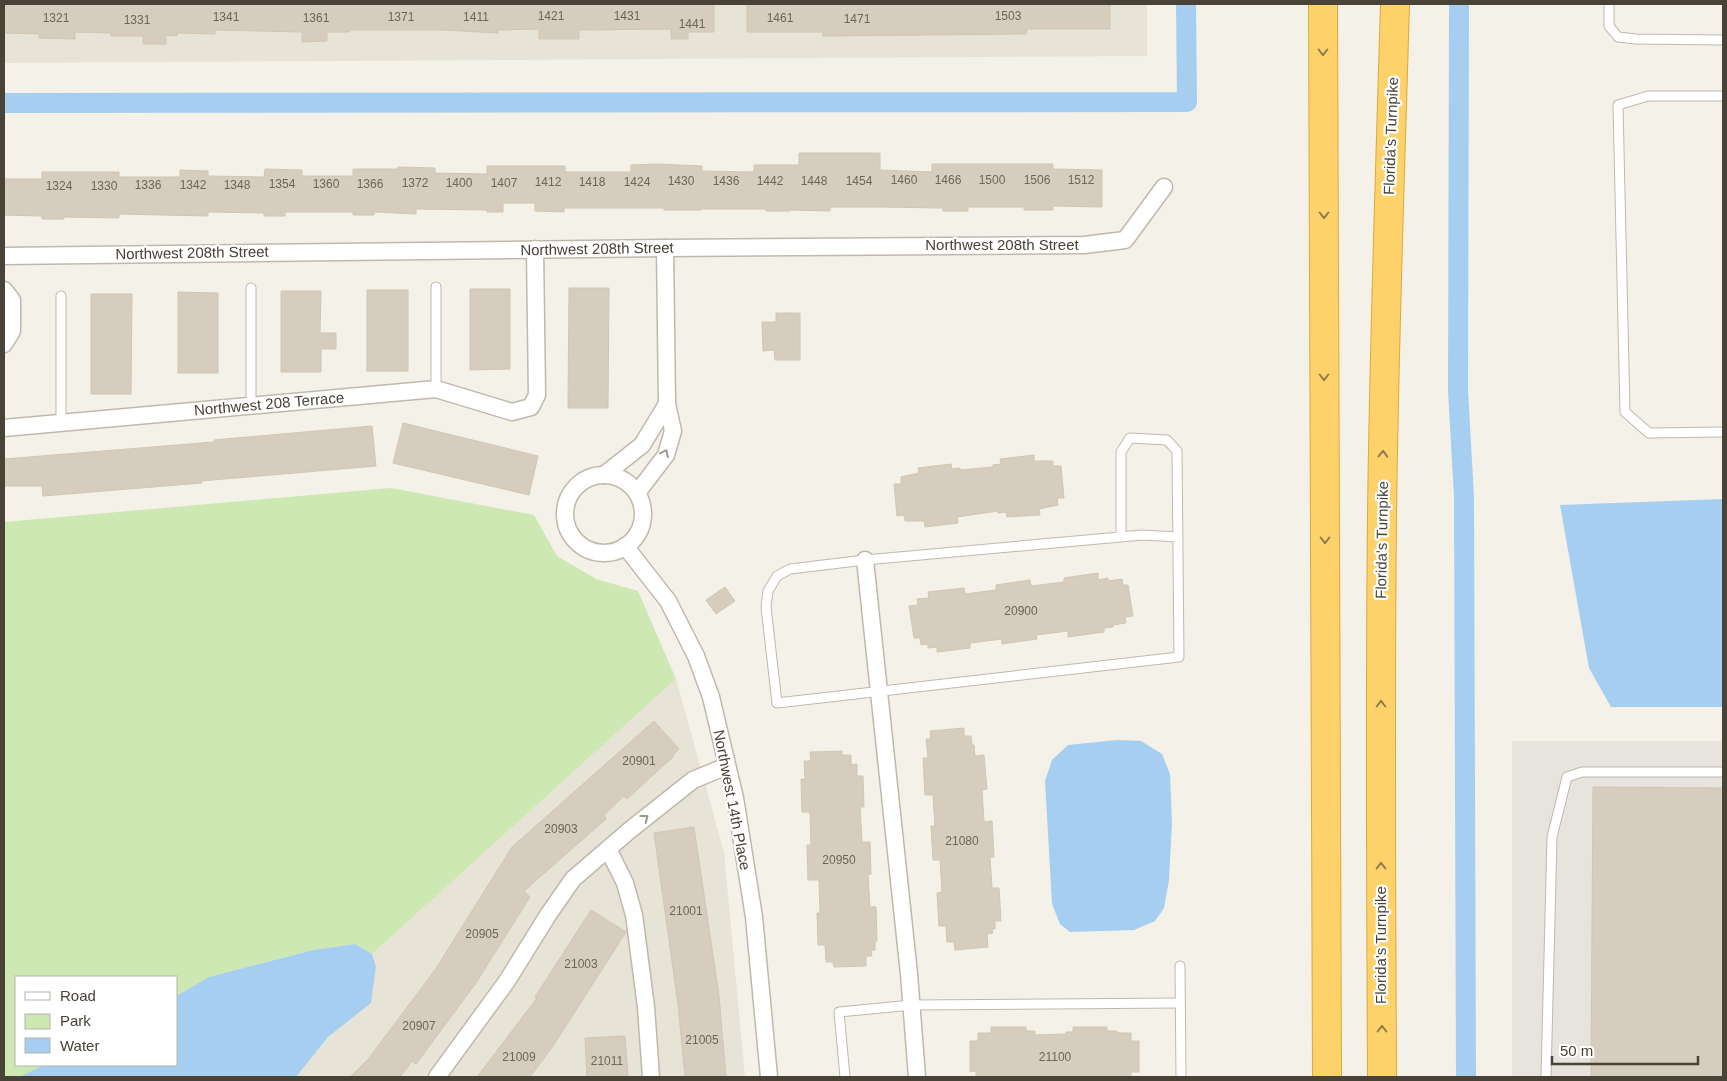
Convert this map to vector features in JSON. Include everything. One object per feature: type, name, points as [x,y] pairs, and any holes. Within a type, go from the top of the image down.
[{"type":"highway","points":[[1323,4],[1327,1077]]},
{"type":"highway","name":"Florida's Turnpike","points":[[1382,1077],[1380,843],[1382,515],[1387,253],[1396,4]]},
{"type":"highway","points":[[1315,1077],[1326,1027]]},
{"type":"street","name":"Northwest 208th Street","points":[[4,256],[534,249],[1084,245],[1125,240],[1164,187]]},
{"type":"street","points":[[637,493],[666,455],[673,431],[667,404],[665,248]]},
{"type":"street","name":"Northwest 208 Terrace","points":[[4,428],[436,389],[512,412],[531,407],[537,394],[534,249]]},
{"type":"street","points":[[4,290],[12,300],[12,331],[4,344]]},
{"type":"street","points":[[604,475],[642,445],[667,404]]},
{"type":"street","points":[[604,475],[617,477],[628,483],[637,493],[642,504],[643,516],[640,528],[634,538],[625,546],[614,551],[602,553],[589,550],[569,532],[565,519],[566,506],[570,494],[579,484],[591,477],[604,475]]},
{"type":"street","name":"Northwest 14th Place","points":[[625,546],[668,601],[696,656],[711,697],[735,798],[754,917],[769,1077]]},
{"type":"street","points":[[865,560],[912,1005],[916,1077]]},
{"type":"street","points":[[437,1077],[507,981],[548,914],[573,879],[693,780],[727,766]]},
{"type":"street","points":[[608,849],[625,883],[634,915],[646,1006],[650,1077]]},
{"type":"lane","points":[[1608,4],[1609,26],[1618,37],[1723,40]]},
{"type":"lane","points":[[1723,96],[1648,96],[1618,105],[1626,412],[1649,433],[1723,432]]},
{"type":"lane","points":[[436,287],[436,389]]},
{"type":"lane","points":[[251,288],[251,405]]},
{"type":"lane","points":[[61,296],[61,424]]},
{"type":"lane","points":[[1121,537],[1121,452],[1130,438],[1167,440],[1178,452],[1179,657],[777,703],[766,607],[768,591],[777,576],[790,569],[865,560],[1121,537],[1142,535],[1178,538]]},
{"type":"lane","points":[[1546,1077],[1552,837],[1567,777],[1582,772],[1723,772]]},
{"type":"lane","points":[[1180,966],[1181,1077]]},
{"type":"lane","points":[[845,1077],[839,1012],[912,1005],[1180,1003]]},
{"type":"shaded area","points":[[4,4],[1147,4],[1147,56],[4,63]]},
{"type":"shaded area","points":[[676,679],[724,852],[745,1077],[296,1077],[328,1037],[371,1003],[376,967],[372,954]]},
{"type":"shaded area","points":[[1512,741],[1723,741],[1723,1077],[1512,1077]]},
{"type":"green space","points":[[391,488],[534,515],[557,556],[596,579],[638,591],[676,679],[372,954],[355,944],[313,950],[209,977],[178,995],[178,976],[15,976],[15,1066],[42,1066],[19,1077],[4,1077],[4,522]]},
{"type":"water","points":[[1723,499],[1723,707],[1611,707],[1589,668],[1560,505]]},
{"type":"water","points":[[1117,740],[1141,741],[1162,754],[1170,774],[1172,823],[1169,880],[1164,908],[1155,921],[1134,930],[1070,932],[1060,924],[1052,904],[1045,781],[1052,760],[1068,745]]},
{"type":"water","points":[[355,944],[372,954],[376,967],[371,1003],[328,1037],[296,1077],[19,1077],[42,1066],[178,1066],[178,995],[209,977],[313,950]]},
{"type":"building","points":[[4,4],[714,4],[714,32],[688,32],[688,39],[671,39],[671,29],[579,30],[579,39],[539,39],[539,29],[498,30],[498,33],[443,30],[350,30],[350,32],[327,32],[327,41],[302,42],[302,32],[215,30],[215,34],[177,33],[177,36],[166,35],[166,44],[143,44],[143,36],[111,36],[111,33],[75,32],[75,39],[39,38],[39,34],[4,33]]},
{"type":"building","points":[[747,4],[1110,4],[1110,29],[1027,29],[1026,34],[823,36],[823,32],[747,32]]},
{"type":"building","points":[[799,153],[880,153],[880,170],[932,172],[932,164],[1053,164],[1053,169],[1102,170],[1102,207],[1053,206],[1053,210],[1024,210],[1024,207],[968,207],[968,211],[943,211],[943,208],[880,207],[830,207],[830,211],[564,208],[564,212],[535,211],[535,203],[503,203],[503,212],[416,209],[416,214],[374,212],[374,215],[353,215],[353,212],[285,212],[285,216],[264,216],[264,213],[208,212],[208,216],[119,214],[119,218],[64,217],[64,219],[42,219],[42,216],[4,215],[4,179],[42,179],[42,172],[119,172],[119,177],[180,177],[180,170],[208,171],[208,176],[264,177],[265,169],[302,170],[302,176],[353,176],[353,169],[398,169],[398,167],[435,168],[435,173],[487,174],[487,166],[565,166],[565,172],[631,172],[631,165],[657,164],[702,166],[702,171],[754,172],[754,165],[799,165]]},
{"type":"building","points":[[569,288],[609,288],[608,408],[568,408]]},
{"type":"building","points":[[470,289],[510,289],[510,369],[470,370]]},
{"type":"building","points":[[367,290],[408,290],[408,371],[367,371]]},
{"type":"building","points":[[281,291],[321,291],[320,333],[336,333],[336,349],[321,349],[321,372],[281,372]]},
{"type":"building","points":[[178,292],[218,293],[218,373],[178,373]]},
{"type":"building","points":[[91,294],[132,294],[131,394],[91,394]]},
{"type":"building","points":[[776,313],[800,313],[800,360],[775,360],[774,350],[763,351],[762,322],[776,322]]},
{"type":"building","points":[[403,423],[538,456],[529,495],[393,463]]},
{"type":"building","points":[[372,426],[376,466],[43,496],[42,486],[4,486],[4,459],[214,442],[214,440]]},
{"type":"building","points":[[1034,455],[1034,461],[1053,461],[1053,466],[1061,466],[1064,498],[1057,498],[1058,505],[1039,509],[1040,515],[1007,517],[1006,512],[998,513],[998,511],[957,517],[958,523],[925,527],[924,521],[905,521],[904,515],[897,516],[894,484],[901,484],[901,477],[919,473],[918,468],[951,464],[952,469],[960,468],[960,470],[993,467],[993,465],[1001,464],[1000,459]]},
{"type":"building","points":[[1098,573],[1098,580],[1108,578],[1108,581],[1122,579],[1123,585],[1128,585],[1133,616],[1125,617],[1126,623],[1104,628],[1104,632],[1068,637],[1068,631],[1036,635],[1037,639],[1002,644],[1002,639],[970,643],[970,648],[937,652],[937,647],[928,648],[928,644],[921,645],[920,638],[914,638],[909,606],[918,605],[917,599],[929,598],[928,592],[964,588],[965,594],[996,590],[996,585],[1030,580],[1031,586],[1064,582],[1064,578]]},
{"type":"building","points":[[725,587],[735,601],[716,614],[706,600]]},
{"type":"building","points":[[654,721],[679,749],[674,756],[627,799],[624,796],[604,815],[606,819],[524,891],[530,897],[476,983],[416,1064],[412,1061],[400,1077],[350,1077],[369,1058],[435,970],[512,847]]},
{"type":"building","points":[[964,728],[964,736],[971,736],[975,756],[984,755],[987,789],[982,790],[984,822],[992,821],[994,857],[990,857],[992,888],[999,888],[1001,921],[995,921],[995,929],[992,929],[993,933],[987,934],[988,947],[955,950],[954,942],[947,942],[946,926],[939,926],[937,893],[942,892],[940,860],[933,860],[931,826],[935,826],[933,795],[925,795],[923,758],[928,758],[926,739],[931,739],[930,731]]},
{"type":"building","points":[[842,751],[842,755],[851,755],[851,765],[857,764],[857,776],[863,776],[864,807],[860,807],[862,842],[870,842],[871,874],[868,875],[870,907],[876,907],[877,941],[875,941],[875,950],[871,950],[872,956],[866,956],[866,966],[834,967],[833,962],[826,962],[825,945],[818,945],[817,913],[820,913],[819,880],[808,880],[807,845],[811,845],[810,812],[802,812],[801,779],[805,779],[804,761],[811,761],[810,752]]},
{"type":"building","points":[[1593,787],[1723,788],[1723,1077],[1591,1077]]},
{"type":"building","points":[[694,827],[719,996],[726,1077],[685,1077],[678,1004],[654,833]]},
{"type":"building","points":[[591,910],[626,932],[553,1046],[530,1077],[477,1077],[537,998],[535,997]]},
{"type":"building","points":[[991,1027],[1026,1027],[1026,1031],[1035,1031],[1035,1035],[1066,1034],[1066,1032],[1073,1032],[1073,1027],[1107,1027],[1107,1031],[1131,1033],[1131,1041],[1139,1041],[1139,1072],[1131,1072],[1131,1077],[976,1077],[976,1071],[970,1072],[970,1041],[978,1041],[978,1033],[991,1033]]},
{"type":"building","points":[[625,1036],[628,1077],[587,1077],[585,1038]]},
{"type":"waterway","points":[[4,103],[1187,102],[1186,4]]},
{"type":"waterway","points":[[1459,4],[1458,390],[1464,497],[1466,1077]]}]
